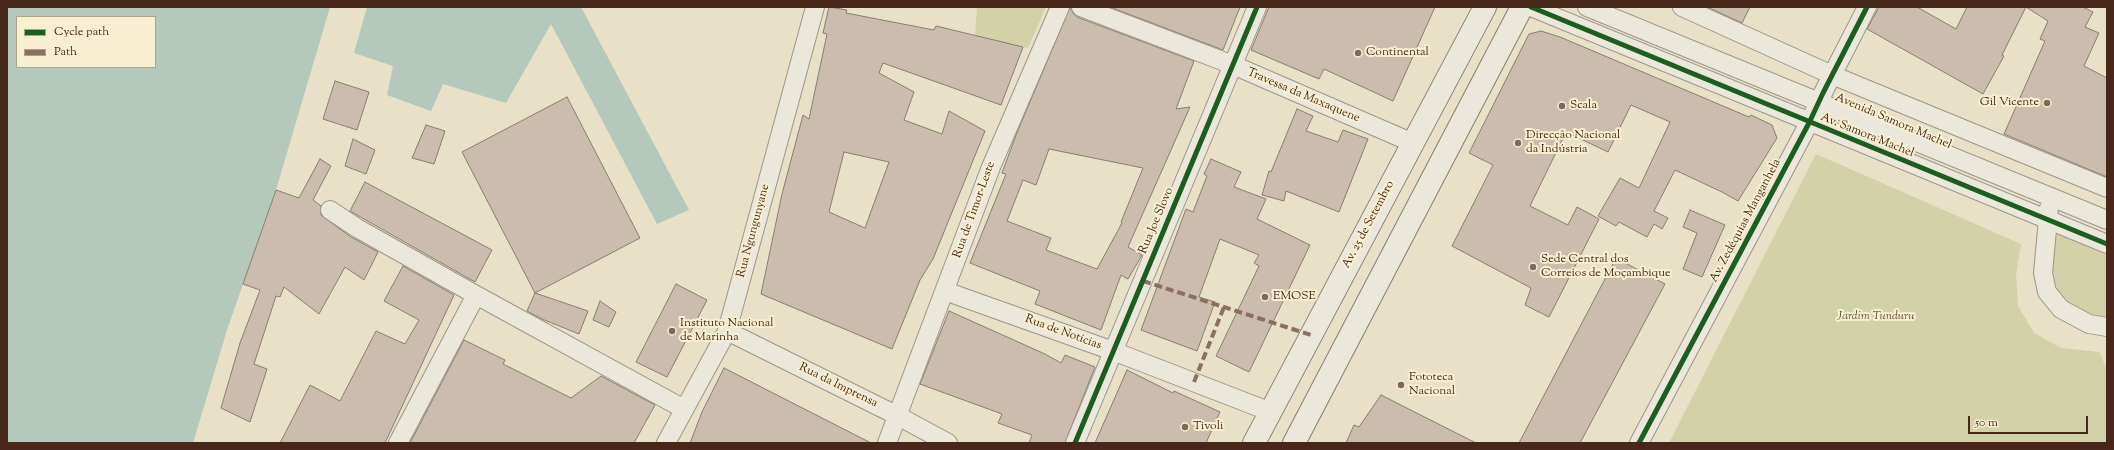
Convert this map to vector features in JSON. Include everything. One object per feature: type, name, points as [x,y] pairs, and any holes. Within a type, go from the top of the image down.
[{"type":"main road","name":"Av. 25 de Setembro","points":[[1254,443],[1485,7]]},
{"type":"main road","points":[[1294,443],[1522,7]]},
{"type":"street","name":"Rua Ngungunyane","points":[[666,443],[727,331],[815,7]]},
{"type":"street","name":"Rua de Timor-Leste","points":[[887,443],[991,167],[1060,7]]},
{"type":"street","name":"Travessa da Maxaquene","points":[[1081,7],[1233,65],[1413,143]]},
{"type":"street","name":"Rua Joe Slovo","points":[[1075,443],[1257,7]]},
{"type":"street","name":"Av. Samora Machel","points":[[1531,7],[2107,244]]},
{"type":"street","name":"Av. Samora Machel","points":[[1587,7],[1821,98],[2049,190],[2107,220]]},
{"type":"street","name":"Avenida Samora Machel","points":[[1613,7],[1821,98]]},
{"type":"street","points":[[1682,7],[1832,75],[2107,188]]},
{"type":"street","name":"Av. Zedéquias Manganhela","points":[[1639,443],[1810,123],[1832,75],[1867,7]]},
{"type":"street","points":[[2107,208],[2049,190],[2049,219],[2043,273],[2047,292],[2061,309],[2089,324],[2107,327]]},
{"type":"street","points":[[330,210],[356,228],[684,409]]},
{"type":"street","name":"Rua de Notícias","points":[[945,291],[1113,351],[1271,412]]},
{"type":"street","points":[[400,442],[476,295]]},
{"type":"street","name":"Rua da Imprensa","points":[[727,331],[898,416],[948,443]]},
{"type":"green space","points":[[977,7],[1046,7],[1028,48],[975,36]]},
{"type":"green space","name":"Jardim Tunduru","points":[[1816,154],[2021,244],[2016,275],[2018,306],[2034,333],[2061,348],[2099,352],[2107,369],[2107,443],[1669,443]]},
{"type":"green space","points":[[2052,231],[2107,255],[2107,317],[2090,318],[2061,309],[2044,263]]},
{"type":"shaded area","points":[[7,7],[330,7],[276,190],[227,330],[193,443],[7,443]]},
{"type":"shaded area","points":[[367,7],[581,7],[689,210],[657,224],[551,24],[506,103],[443,84],[431,111],[387,95],[393,66],[354,53]]},
{"type":"building","points":[[829,7],[847,10],[846,13],[934,30],[936,26],[1023,47],[1001,105],[883,63],[879,73],[914,92],[904,120],[942,134],[949,111],[985,131],[933,259],[920,280],[892,349],[761,294],[782,194],[803,115],[809,119],[827,34],[823,33]],"holes":[[[844,152],[889,162],[865,228],[829,212]]]},
{"type":"building","points":[[1070,7],[1077,17],[1194,61],[1176,109],[1190,107],[1128,247],[1142,255],[1128,279],[1121,275],[1101,330],[1035,304],[1040,291],[970,263],[1006,174],[1002,173],[1016,135]],"holes":[[[1049,149],[1143,168],[1121,222],[1122,223],[1097,269],[1046,250],[1051,238],[1007,221],[1023,180],[1036,185]]]},
{"type":"building","points":[[1110,7],[1240,7],[1223,50]]},
{"type":"building","points":[[1269,7],[1435,7],[1393,101],[1324,69],[1319,79],[1251,50]]},
{"type":"building","points":[[1707,7],[1750,7],[1742,23]]},
{"type":"building","points":[[1879,7],[1917,7],[1956,29],[1967,7],[2026,7],[2002,55],[2004,56],[1983,94],[1867,29]]},
{"type":"building","points":[[2026,7],[2083,7],[2093,12],[2085,27],[2099,33],[2084,66],[2107,78],[2107,177],[2004,134],[2045,41],[2040,39],[2048,21]]},
{"type":"building","points":[[1541,31],[1560,37],[1749,117],[1751,115],[1772,125],[1777,138],[1738,201],[1675,170],[1654,211],[1668,218],[1662,229],[1654,224],[1647,237],[1619,222],[1616,226],[1598,216],[1620,178],[1639,188],[1670,122],[1631,105],[1608,152],[1566,132],[1530,206],[1568,225],[1577,207],[1599,219],[1549,317],[1525,305],[1531,288],[1452,246],[1493,165],[1469,153],[1529,34]]},
{"type":"building","points":[[335,81],[369,92],[357,130],[323,119]]},
{"type":"building","points":[[567,97],[640,238],[535,293],[462,152]]},
{"type":"building","points":[[1297,109],[1313,116],[1306,131],[1338,142],[1343,130],[1368,139],[1339,212],[1286,191],[1284,201],[1262,195],[1269,171],[1271,172]]},
{"type":"building","points":[[426,125],[445,131],[434,164],[412,158]]},
{"type":"building","points":[[353,139],[375,150],[366,174],[345,166]]},
{"type":"building","points":[[320,159],[331,166],[313,200],[321,206],[321,215],[351,237],[378,252],[364,280],[345,267],[319,314],[284,287],[280,297],[276,296],[254,364],[267,369],[250,422],[221,408],[240,343],[260,290],[243,284],[276,190],[299,198]]},
{"type":"building","points":[[1211,159],[1241,172],[1234,187],[1266,199],[1257,219],[1310,245],[1249,372],[1216,356],[1259,266],[1254,263],[1259,255],[1220,239],[1199,297],[1215,302],[1197,351],[1141,330],[1186,209],[1193,212],[1207,176],[1204,174]]},
{"type":"building","points":[[365,182],[492,250],[475,282],[350,211]]},
{"type":"building","points":[[1690,210],[1725,225],[1702,277],[1683,269],[1697,233],[1683,227]]},
{"type":"building","points":[[1616,258],[1665,284],[1580,443],[1519,443]]},
{"type":"building","points":[[403,266],[454,295],[385,443],[280,443],[310,385],[340,401],[376,331],[405,344],[419,320],[384,301]]},
{"type":"building","name":"Instituto Nacional de Marinha","points":[[676,284],[707,300],[667,377],[636,362]]},
{"type":"building","points":[[535,293],[588,311],[579,334],[542,319],[527,311]]},
{"type":"building","points":[[600,301],[616,312],[609,327],[593,320]]},
{"type":"building","points":[[949,311],[1045,354],[1061,363],[1065,355],[1095,367],[1065,443],[1029,443],[1032,435],[998,423],[1002,414],[920,384]]},
{"type":"building","points":[[464,340],[505,360],[503,364],[571,398],[601,376],[655,405],[634,443],[410,443]]},
{"type":"building","points":[[724,368],[871,443],[690,443],[702,412]]},
{"type":"building","points":[[1127,370],[1173,393],[1174,391],[1220,412],[1206,443],[1095,443]]},
{"type":"building","points":[[1381,395],[1476,443],[1346,443],[1354,425],[1359,427]]},
{"type":"marked path","points":[[1143,281],[1311,335]]},
{"type":"marked path","points":[[1194,382],[1224,307]]},
{"type":"cycle path","points":[[1075,443],[1257,7]]},
{"type":"cycle path","points":[[1531,7],[2107,244]]},
{"type":"cycle path","points":[[1639,443],[1809,123],[1867,7]]},
{"type":"place","name":"Continental","points":[[1358,53]]},
{"type":"place","name":"Gil Vicente","points":[[2047,103]]},
{"type":"place","name":"Scala","points":[[1562,106]]},
{"type":"place","name":"Direcção Nacional da Indústria","points":[[1518,143]]},
{"type":"place","name":"Sede Central dos Correios de Moçambique","points":[[1533,267]]},
{"type":"place","name":"EMOSE","points":[[1265,297]]},
{"type":"place","name":"Instituto Nacional de Marinha","points":[[672,331]]},
{"type":"place","name":"Fototeca Nacional","points":[[1401,385]]},
{"type":"place","name":"Tivoli","points":[[1185,427]]}]
